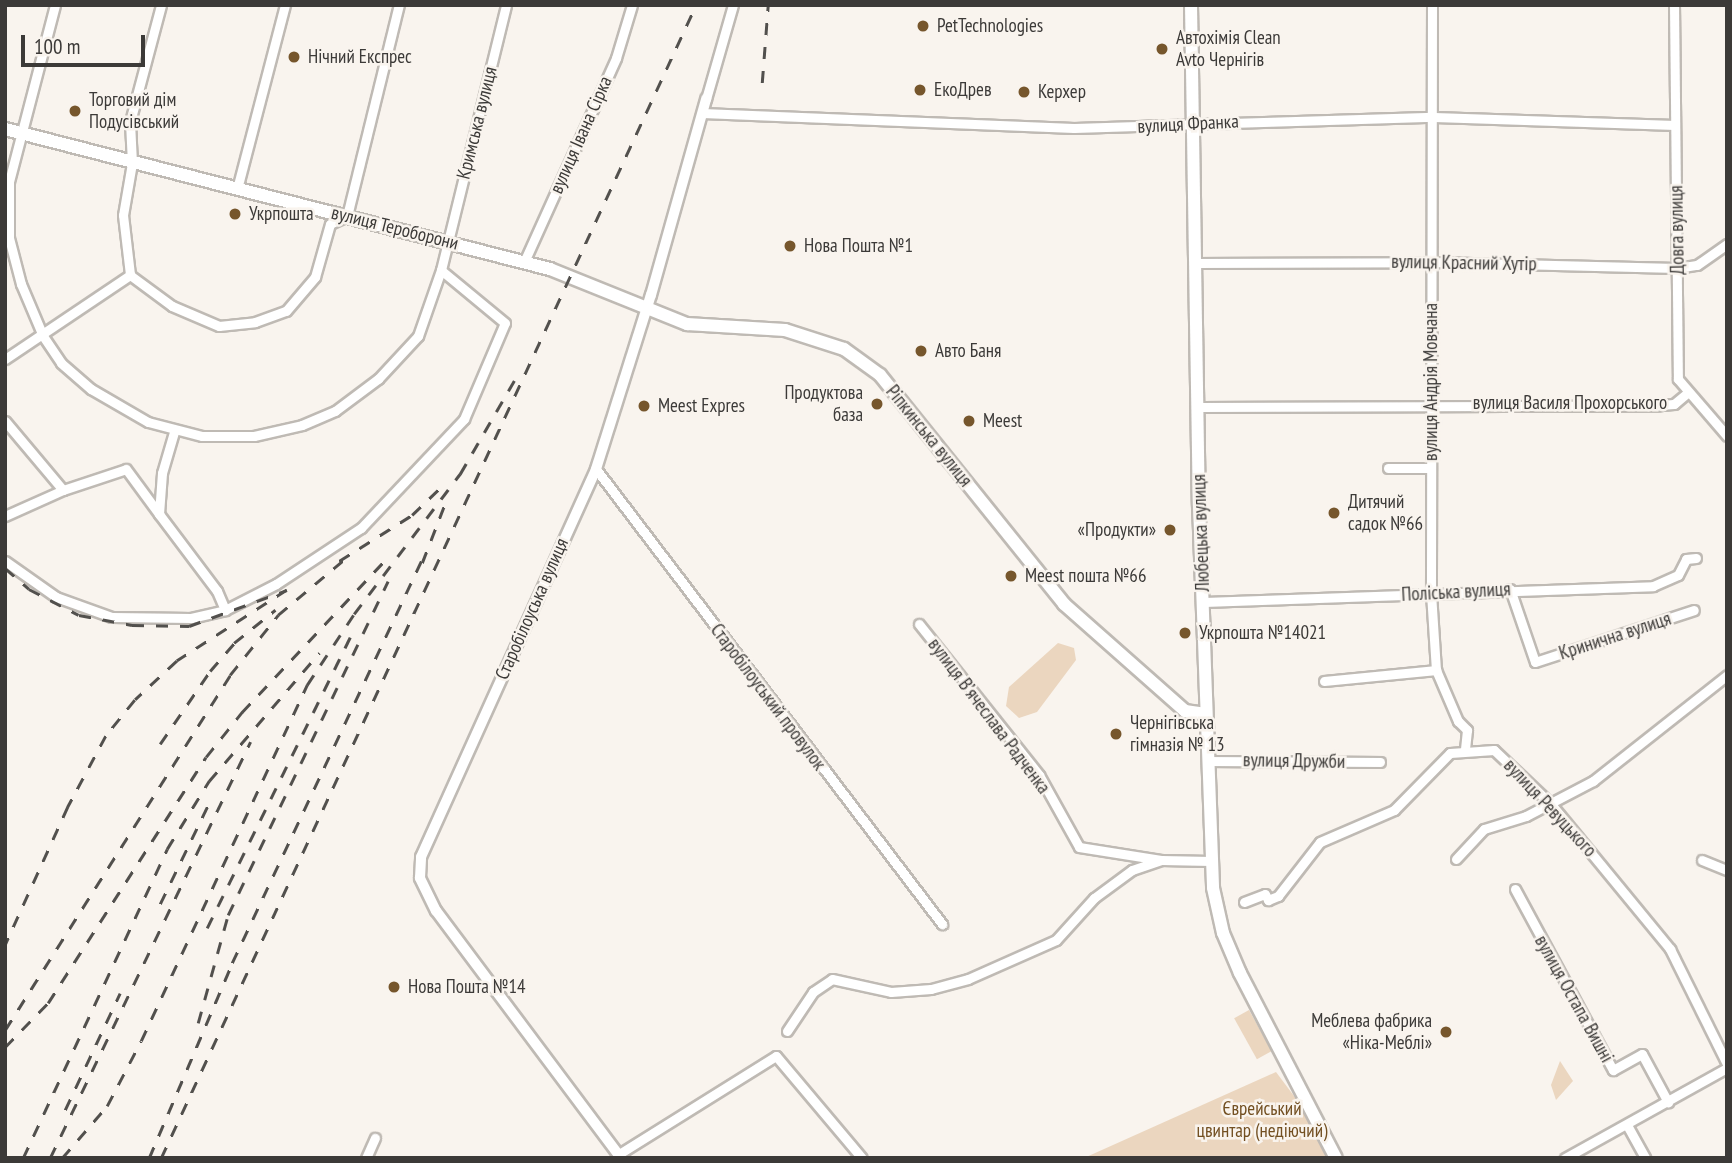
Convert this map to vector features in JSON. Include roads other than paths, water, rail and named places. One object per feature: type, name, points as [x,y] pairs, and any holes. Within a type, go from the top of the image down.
[{"type":"main road","name":"Любецька вулиця","points":[[1191,5],[1194,263],[1210,861],[1223,933],[1336,1158]]},
{"type":"main road","name":"вулиця Тероборони","points":[[5,129],[448,242],[580,280]]},
{"type":"main road","name":"Ріпкинська вулиця","points":[[580,280],[646,310],[687,324],[806,334],[863,359],[920,423],[1064,604],[1185,711],[1206,714]]},
{"type":"street","points":[[55,5],[9,182],[9,238],[43,335],[61,363],[118,408],[174,432],[162,473],[159,514]]},
{"type":"street","points":[[130,275],[123,215],[132,163],[130,120],[160,5]]},
{"type":"street","points":[[237,189],[285,5]]},
{"type":"street","points":[[130,275],[195,317],[219,326],[255,322],[286,311],[315,278],[330,224],[347,216],[399,5]]},
{"type":"street","name":"Кримська вулиця","points":[[174,432],[254,436],[302,425],[335,411],[378,379],[418,336],[441,270],[506,5]]},
{"type":"street","name":"вулиця Івана Сірка","points":[[524,262],[616,58],[632,5]]},
{"type":"street","name":"Старобілоуська вулиця","points":[[620,1156],[443,920],[421,878],[421,857],[596,469],[646,310],[733,5]]},
{"type":"street","name":"вулиця Андрія Мовчана","points":[[1432,5],[1432,593],[1436,670],[1458,721],[1467,730],[1465,746]]},
{"type":"street","name":"Довга вулиця","points":[[1674,5],[1678,379],[1687,393],[1726,434]]},
{"type":"street","name":"вулиця Франка","points":[[702,113],[1074,128],[1192,126],[1198,122],[1434,117],[1675,125]]},
{"type":"street","name":"вулиця Красний Хутір","points":[[1194,263],[1432,262],[1677,268],[1697,265],[1727,244]]},
{"type":"street","points":[[5,561],[56,597],[112,617],[191,618],[225,610],[276,584],[360,528],[464,419],[505,323],[441,270]]},
{"type":"street","points":[[5,359],[130,275]]},
{"type":"street","name":"вулиця Василя Прохорського","points":[[1199,407],[1431,403],[1660,405],[1674,404],[1687,393]]},
{"type":"street","points":[[5,421],[63,490]]},
{"type":"street","points":[[1388,468],[1431,468]]},
{"type":"street","points":[[5,516],[63,490],[126,469],[217,591],[225,610]]},
{"type":"street","name":"Старобілоуський провулок","points":[[596,469],[942,924]]},
{"type":"street","name":"Поліська вулиця","points":[[1204,602],[1653,586],[1678,575],[1686,559],[1696,558]]},
{"type":"street","name":"Кринична вулиця","points":[[1510,589],[1535,662],[1694,610]]},
{"type":"street","name":"вулиця Вʼячеслава Радченка","points":[[919,624],[1039,775],[1080,847],[1161,860],[1210,861]]},
{"type":"street","points":[[1324,681],[1436,670]]},
{"type":"street","points":[[1456,859],[1483,829],[1551,804],[1593,781],[1727,675]]},
{"type":"street","points":[[1244,902],[1267,897],[1287,888],[1320,842],[1394,810],[1416,793],[1437,762],[1465,746]]},
{"type":"street","name":"вулиця Ревуцького","points":[[1465,746],[1494,750],[1551,804],[1670,949],[1727,1066]]},
{"type":"street","name":"вулиця Дружби","points":[[1208,761],[1380,762]]},
{"type":"street","name":"вулиця Вʼячеслава Радченка","points":[[788,1031],[813,992],[832,979],[891,992],[931,989],[968,979],[1056,940],[1094,898],[1132,870],[1161,860]]},
{"type":"street","points":[[1702,860],[1727,870]]},
{"type":"street","name":"вулиця Остапа Вишні","points":[[1515,889],[1613,1070],[1643,1054],[1668,1102]]},
{"type":"street","points":[[620,1156],[776,1056],[862,1158]]},
{"type":"street","points":[[1565,1158],[1668,1102],[1727,1066]]},
{"type":"street","points":[[1627,1125],[1645,1158]]},
{"type":"street","points":[[366,1158],[375,1138]]},
{"type":"railway","points":[[161,1158],[696,5]]},
{"type":"railway","points":[[762,83],[768,5]]},
{"type":"railway","points":[[62,1158],[107,1106],[141,1041],[307,685],[354,614],[460,474],[514,381]]},
{"type":"railway","points":[[339,561],[412,515],[440,488]]},
{"type":"railway","points":[[422,563],[446,501]]},
{"type":"railway","points":[[149,1158],[232,963],[424,555]]},
{"type":"railway","points":[[5,1030],[230,675],[278,615],[347,557]]},
{"type":"railway","points":[[5,1047],[48,1003],[206,757],[242,712],[387,558]]},
{"type":"railway","points":[[5,568],[29,589],[79,615],[132,625],[189,626],[287,590],[177,661],[135,700],[106,736],[68,807],[5,946]]},
{"type":"railway","points":[[198,1023],[228,915],[388,581]]},
{"type":"railway","points":[[160,744],[210,671],[234,643],[275,610]]},
{"type":"railway","points":[[207,928],[355,627]]},
{"type":"railway","points":[[23,1158],[167,849],[209,781],[319,653]]},
{"type":"railway","points":[[50,1158],[250,742]]},
{"type":"railway","points":[[160,904],[209,803]]},
{"type":"railway","points":[[65,1110],[120,993]]},
{"type":"place","name":"PetTechnologies","points":[[923,26]]},
{"type":"place","name":"Автохімія Clean Avto Чернігів","points":[[1162,49]]},
{"type":"place","name":"Нічний Експрес","points":[[294,57]]},
{"type":"place","name":"ЕкоДрев","points":[[920,90]]},
{"type":"place","name":"Керхер","points":[[1024,92]]},
{"type":"place","name":"Торговий дім Подусівський","points":[[75,111]]},
{"type":"place","name":"Укрпошта","points":[[235,214]]},
{"type":"place","name":"Нова Пошта №1","points":[[790,246]]},
{"type":"place","name":"Авто Баня","points":[[921,351]]},
{"type":"place","name":"Продуктова база","points":[[877,404]]},
{"type":"place","name":"Meest Expres","points":[[644,406]]},
{"type":"place","name":"Meest","points":[[969,421]]},
{"type":"place","name":"Дитячий садок №66","points":[[1334,513]]},
{"type":"place","name":"«Продукти»","points":[[1170,530]]},
{"type":"place","name":"Meest пошта №66","points":[[1011,576]]},
{"type":"place","name":"Укрпошта №14021","points":[[1185,633]]},
{"type":"place","name":"Чернігівська гімназія № 13","points":[[1116,734]]},
{"type":"place","name":"Нова Пошта №14","points":[[394,987]]},
{"type":"place","name":"Меблева фабрика «Ніка-Меблі»","points":[[1446,1032]]},
{"type":"park label","name":"Єврейський цвинтар (недіючий)","points":[[1262,1120]]}]
